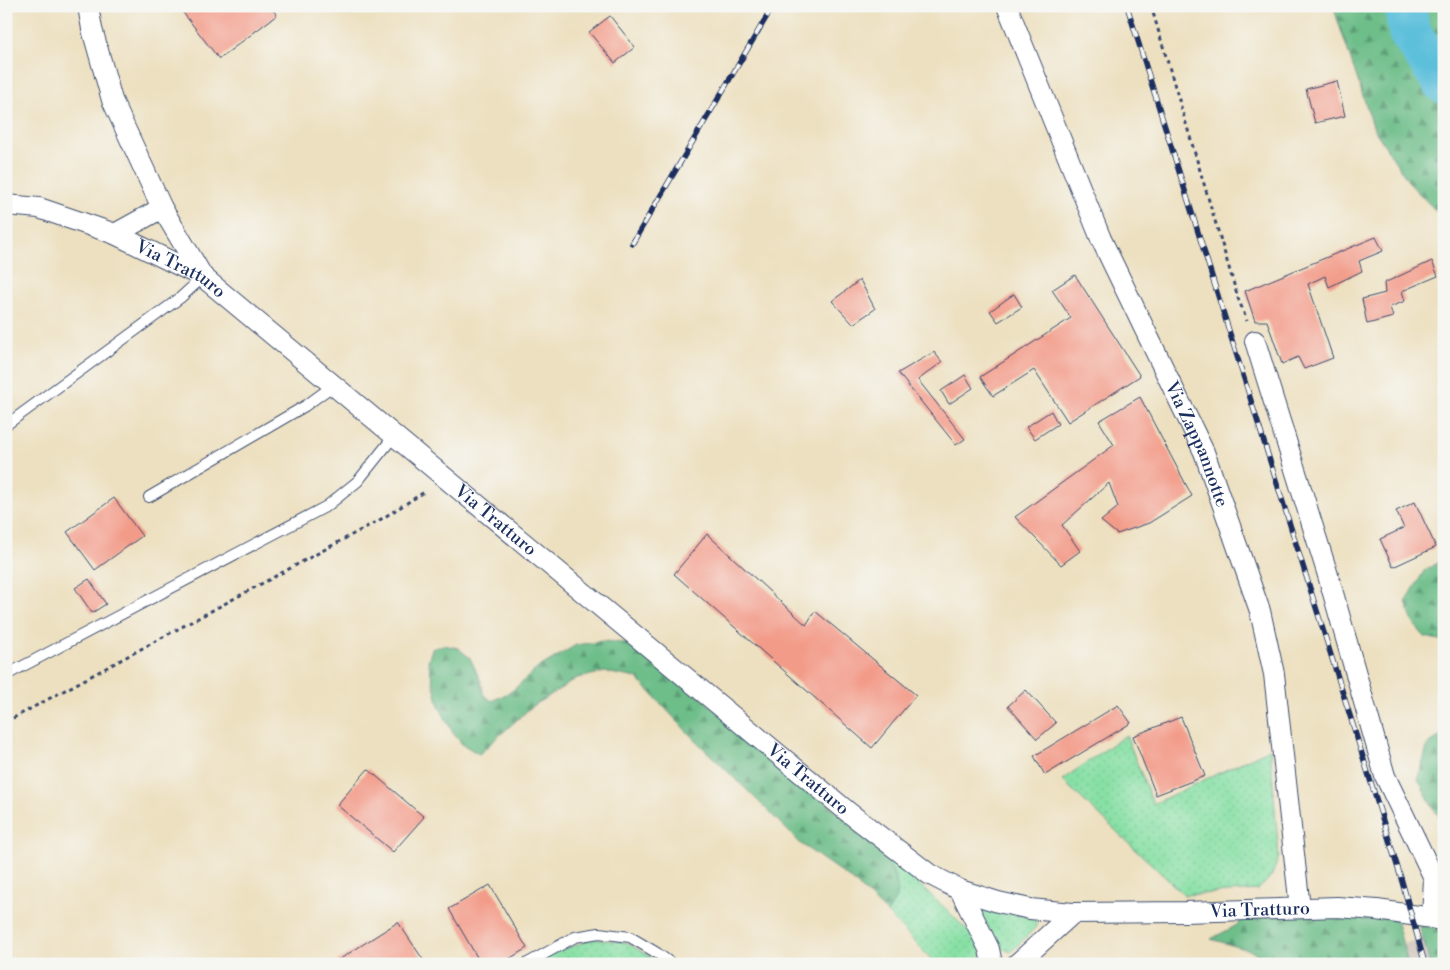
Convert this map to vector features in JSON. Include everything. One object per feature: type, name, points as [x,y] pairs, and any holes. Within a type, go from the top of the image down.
[{"type":"street","points":[[88,6],[92,29],[112,100],[162,208],[203,277]]},
{"type":"street","name":"Via Zappannotte","points":[[1007,6],[1101,239],[1204,452],[1260,611],[1274,674],[1300,908]]},
{"type":"street","name":"Via Tratturo","points":[[6,206],[38,208],[115,234],[203,277],[848,812],[929,874],[960,890],[998,902],[1030,909],[1073,913],[1185,912],[1337,906],[1377,910],[1438,920]]},
{"type":"street","points":[[115,234],[162,208]]},
{"type":"street","points":[[1256,341],[1327,572],[1385,776],[1434,878],[1438,920]]},
{"type":"street","points":[[960,890],[989,949],[992,964]]},
{"type":"street","points":[[1017,964],[1073,913]]},
{"type":"lane","points":[[6,425],[180,298],[203,277]]},
{"type":"lane","points":[[149,497],[305,406],[334,385]]},
{"type":"lane","points":[[6,675],[327,506],[358,481],[394,436]]},
{"type":"lane","points":[[526,964],[575,937],[599,933],[630,937],[672,964]]},
{"type":"path","points":[[1151,6],[1238,298],[1256,341]]},
{"type":"path","points":[[6,722],[383,518],[446,479]]},
{"type":"shaded area","points":[[1422,939],[1430,964],[1408,964],[1402,945]]},
{"type":"green space","points":[[1333,6],[1444,6],[1444,219],[1410,184],[1374,129]]},
{"type":"green space","points":[[1444,559],[1444,641],[1425,637],[1413,623],[1406,602],[1424,571]]},
{"type":"green space","points":[[603,641],[637,644],[872,841],[892,871],[897,884],[896,897],[887,913],[851,879],[801,844],[693,738],[637,678],[605,672],[577,678],[530,708],[479,754],[462,744],[453,733],[439,706],[428,661],[432,649],[443,645],[458,648],[470,658],[481,682],[484,695],[492,701],[512,691],[538,668],[576,645]]},
{"type":"green space","points":[[1444,734],[1444,820],[1436,813],[1418,779],[1428,744]]},
{"type":"green space","points":[[1126,735],[1153,804],[1270,749],[1279,857],[1271,877],[1258,890],[1184,895],[1062,780]]},
{"type":"green space","points":[[872,841],[978,941],[985,964],[936,964],[887,913],[897,892]]},
{"type":"green space","points":[[981,908],[1036,918],[1036,927],[1011,952],[1001,948],[977,910]]},
{"type":"green space","points":[[1246,915],[1395,916],[1408,964],[1276,964],[1249,950],[1211,939],[1237,925]]},
{"type":"green space","points":[[1419,925],[1444,930],[1444,964],[1430,964]]},
{"type":"green space","points":[[592,939],[625,942],[663,964],[537,964],[557,952]]},
{"type":"building","points":[[178,6],[270,6],[277,15],[219,59]]},
{"type":"building","points":[[610,16],[635,47],[615,63],[589,32]]},
{"type":"building","points":[[1337,81],[1345,116],[1315,123],[1306,89]]},
{"type":"building","points":[[1376,237],[1383,251],[1359,261],[1362,271],[1329,287],[1325,276],[1308,284],[1333,358],[1304,369],[1298,357],[1282,364],[1267,321],[1255,321],[1245,291]]},
{"type":"building","points":[[1432,261],[1438,276],[1402,291],[1405,301],[1390,307],[1393,317],[1367,324],[1362,299],[1385,293],[1384,283]]},
{"type":"building","points":[[1075,275],[1140,376],[1068,422],[1034,370],[993,396],[980,377],[1071,318],[1052,290]]},
{"type":"building","points":[[860,280],[875,309],[853,324],[832,301]]},
{"type":"building","points":[[1014,294],[1022,307],[998,322],[990,311]]},
{"type":"building","points":[[934,352],[942,362],[918,380],[965,439],[956,445],[898,373]]},
{"type":"building","points":[[965,375],[973,388],[949,404],[941,391]]},
{"type":"building","points":[[1140,397],[1192,496],[1149,523],[1117,534],[1101,521],[1118,507],[1109,483],[1062,525],[1080,551],[1061,565],[1015,517],[1114,445],[1099,421]]},
{"type":"building","points":[[1051,411],[1058,424],[1035,439],[1026,427]]},
{"type":"building","points":[[114,498],[142,536],[95,570],[67,532]]},
{"type":"building","points":[[1415,502],[1436,547],[1393,567],[1380,539],[1404,528],[1396,511]]},
{"type":"building","points":[[707,534],[806,625],[815,611],[916,695],[872,748],[674,574]]},
{"type":"building","points":[[89,579],[106,604],[92,613],[75,588]]},
{"type":"building","points":[[1026,690],[1056,723],[1037,739],[1008,706]]},
{"type":"building","points":[[1118,705],[1131,723],[1045,775],[1034,756]]},
{"type":"building","points":[[1181,717],[1205,776],[1156,795],[1133,736]]},
{"type":"building","points":[[368,769],[424,817],[393,852],[337,805]]},
{"type":"building","points":[[490,885],[527,948],[501,964],[481,964],[449,909]]},
{"type":"building","points":[[398,922],[424,961],[420,964],[339,964],[337,961]]},
{"type":"waterway","points":[[1405,6],[1409,32],[1444,83]]},
{"type":"railway","points":[[632,244],[773,6]]},
{"type":"railway","points":[[1127,6],[1401,878],[1425,964]]}]
